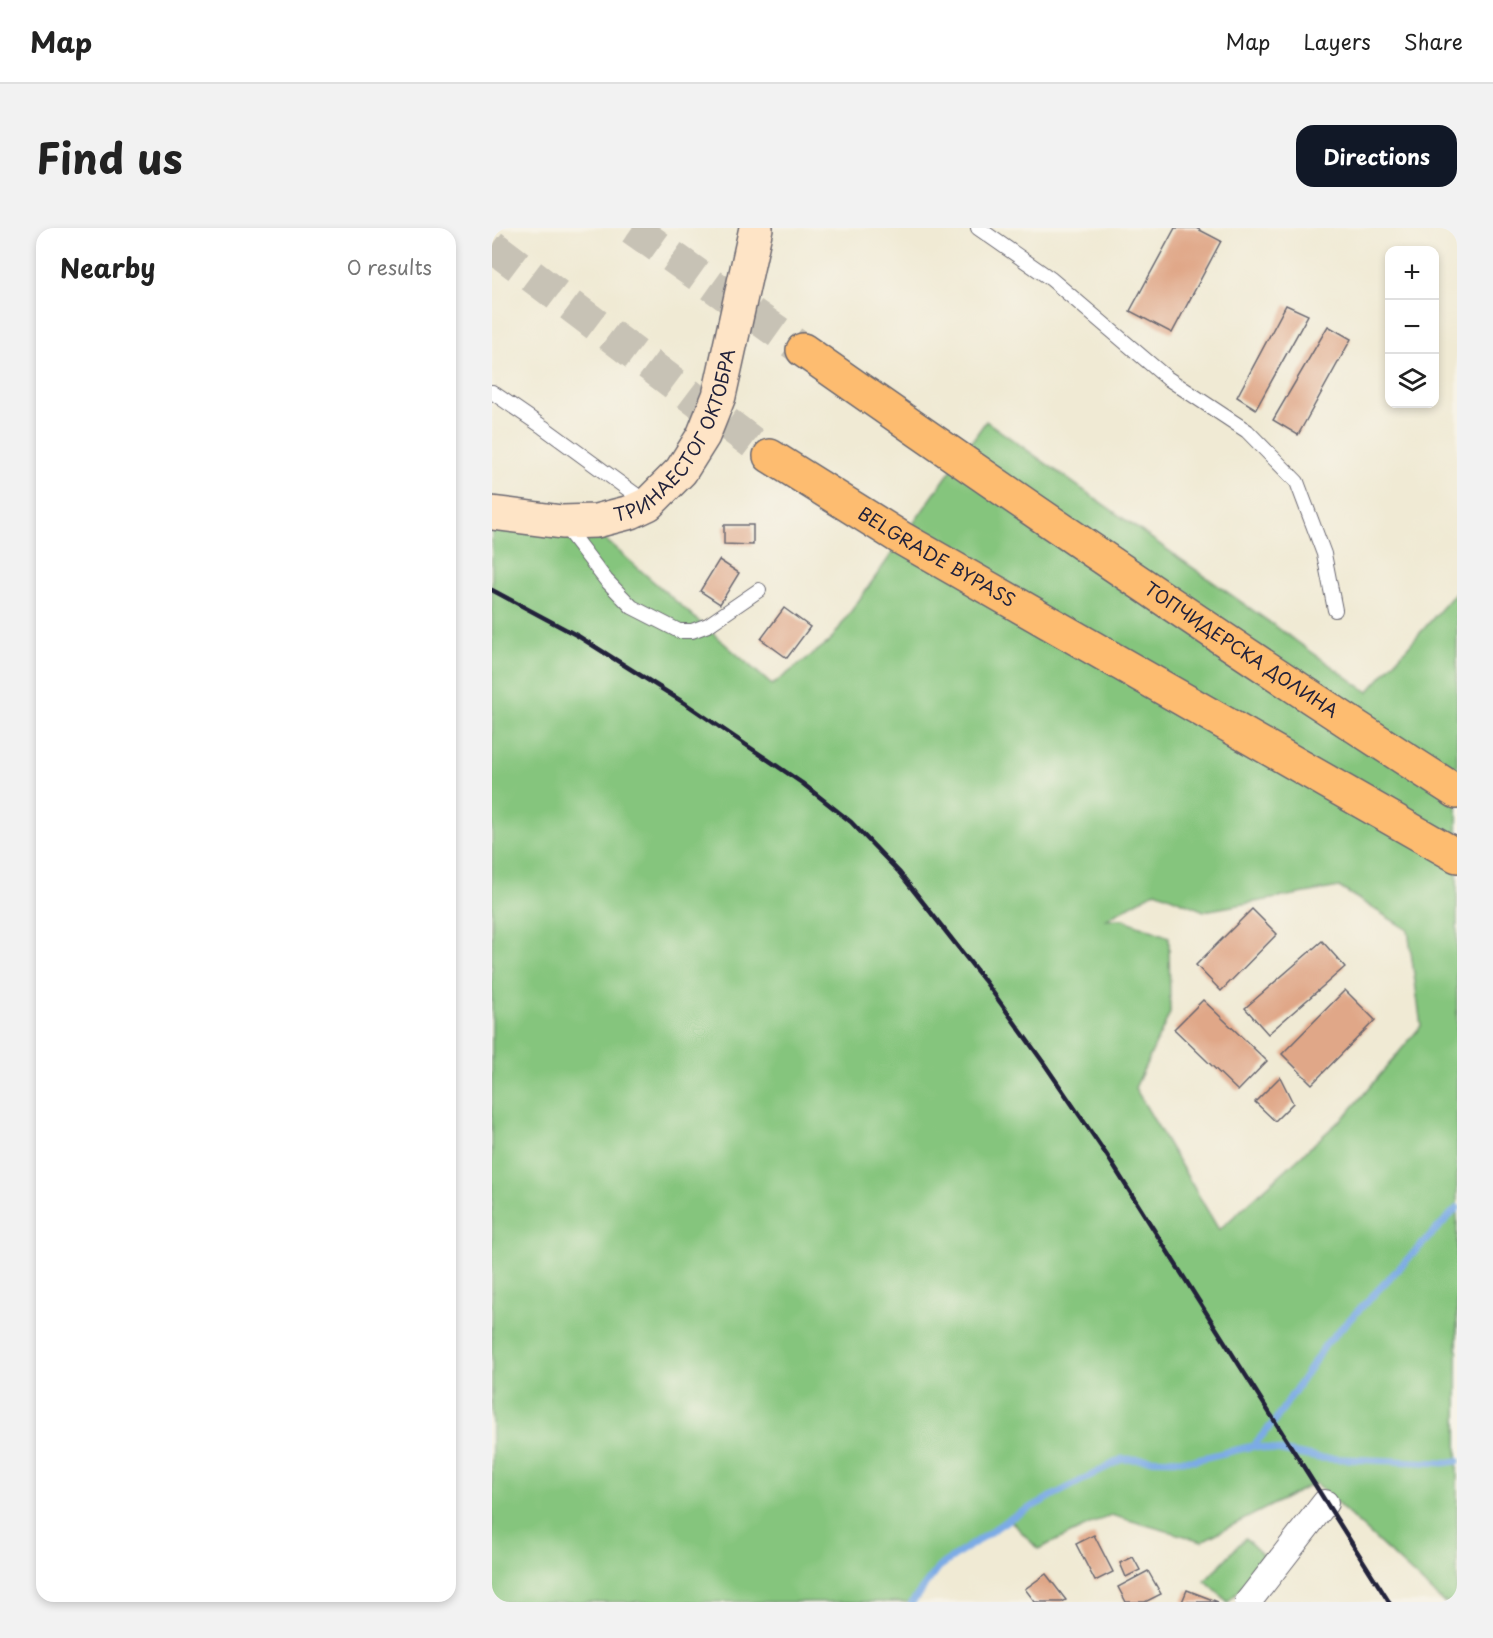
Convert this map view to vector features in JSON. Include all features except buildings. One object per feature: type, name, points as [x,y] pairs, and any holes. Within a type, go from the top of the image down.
[{"type":"highway","name":"ТОПЧИДЕРСКА ДОЛИНА","points":[[802,350],[1027,506],[1273,672],[1457,792]]},
{"type":"highway","name":"BELGRADE BYPASS","points":[[770,456],[901,538],[1457,856]]},
{"type":"street","name":"ТРИНАЕСТОГ ОКТОБРА","points":[[492,513],[562,522],[596,521],[631,512],[648,504],[681,471],[703,436],[719,396],[756,228]]},
{"type":"street","points":[[1248,1602],[1325,1503]]},
{"type":"lane","points":[[978,228],[1051,279],[1167,378],[1247,431],[1297,482],[1323,554],[1335,610]]},
{"type":"lane","points":[[492,393],[648,504]]},
{"type":"lane","points":[[492,409],[507,403]]},
{"type":"lane","points":[[562,522],[594,566],[632,607],[680,631],[692,631],[708,625],[759,590]]},
{"type":"green space","points":[[986,421],[1368,692],[1457,591],[1457,1602],[1443,1602],[1315,1483],[1202,1541],[1111,1515],[1038,1549],[1009,1519],[939,1567],[912,1602],[492,1602],[492,513],[584,521],[772,685],[830,641]],"holes":[[[1339,887],[1408,930],[1421,1026],[1348,1113],[1219,1230],[1135,1088],[1170,1013],[1169,937],[1122,919],[1106,919],[1156,891],[1204,911]]]},
{"type":"green space","points":[[1245,1538],[1268,1560],[1228,1602],[1205,1581]]},
{"type":"waterway","points":[[912,1602],[939,1567],[1009,1519],[1122,1459],[1194,1460],[1253,1446],[1274,1422],[1326,1344],[1457,1208]]},
{"type":"waterway","points":[[1253,1446],[1319,1458],[1443,1463],[1457,1461]]},
{"type":"tunnel","points":[[632,228],[803,350]]},
{"type":"tunnel","points":[[492,246],[770,456]]},
{"type":"railway","points":[[492,590],[578,636],[686,704],[802,783],[851,822],[899,872],[984,980],[1106,1154],[1389,1602]]}]
